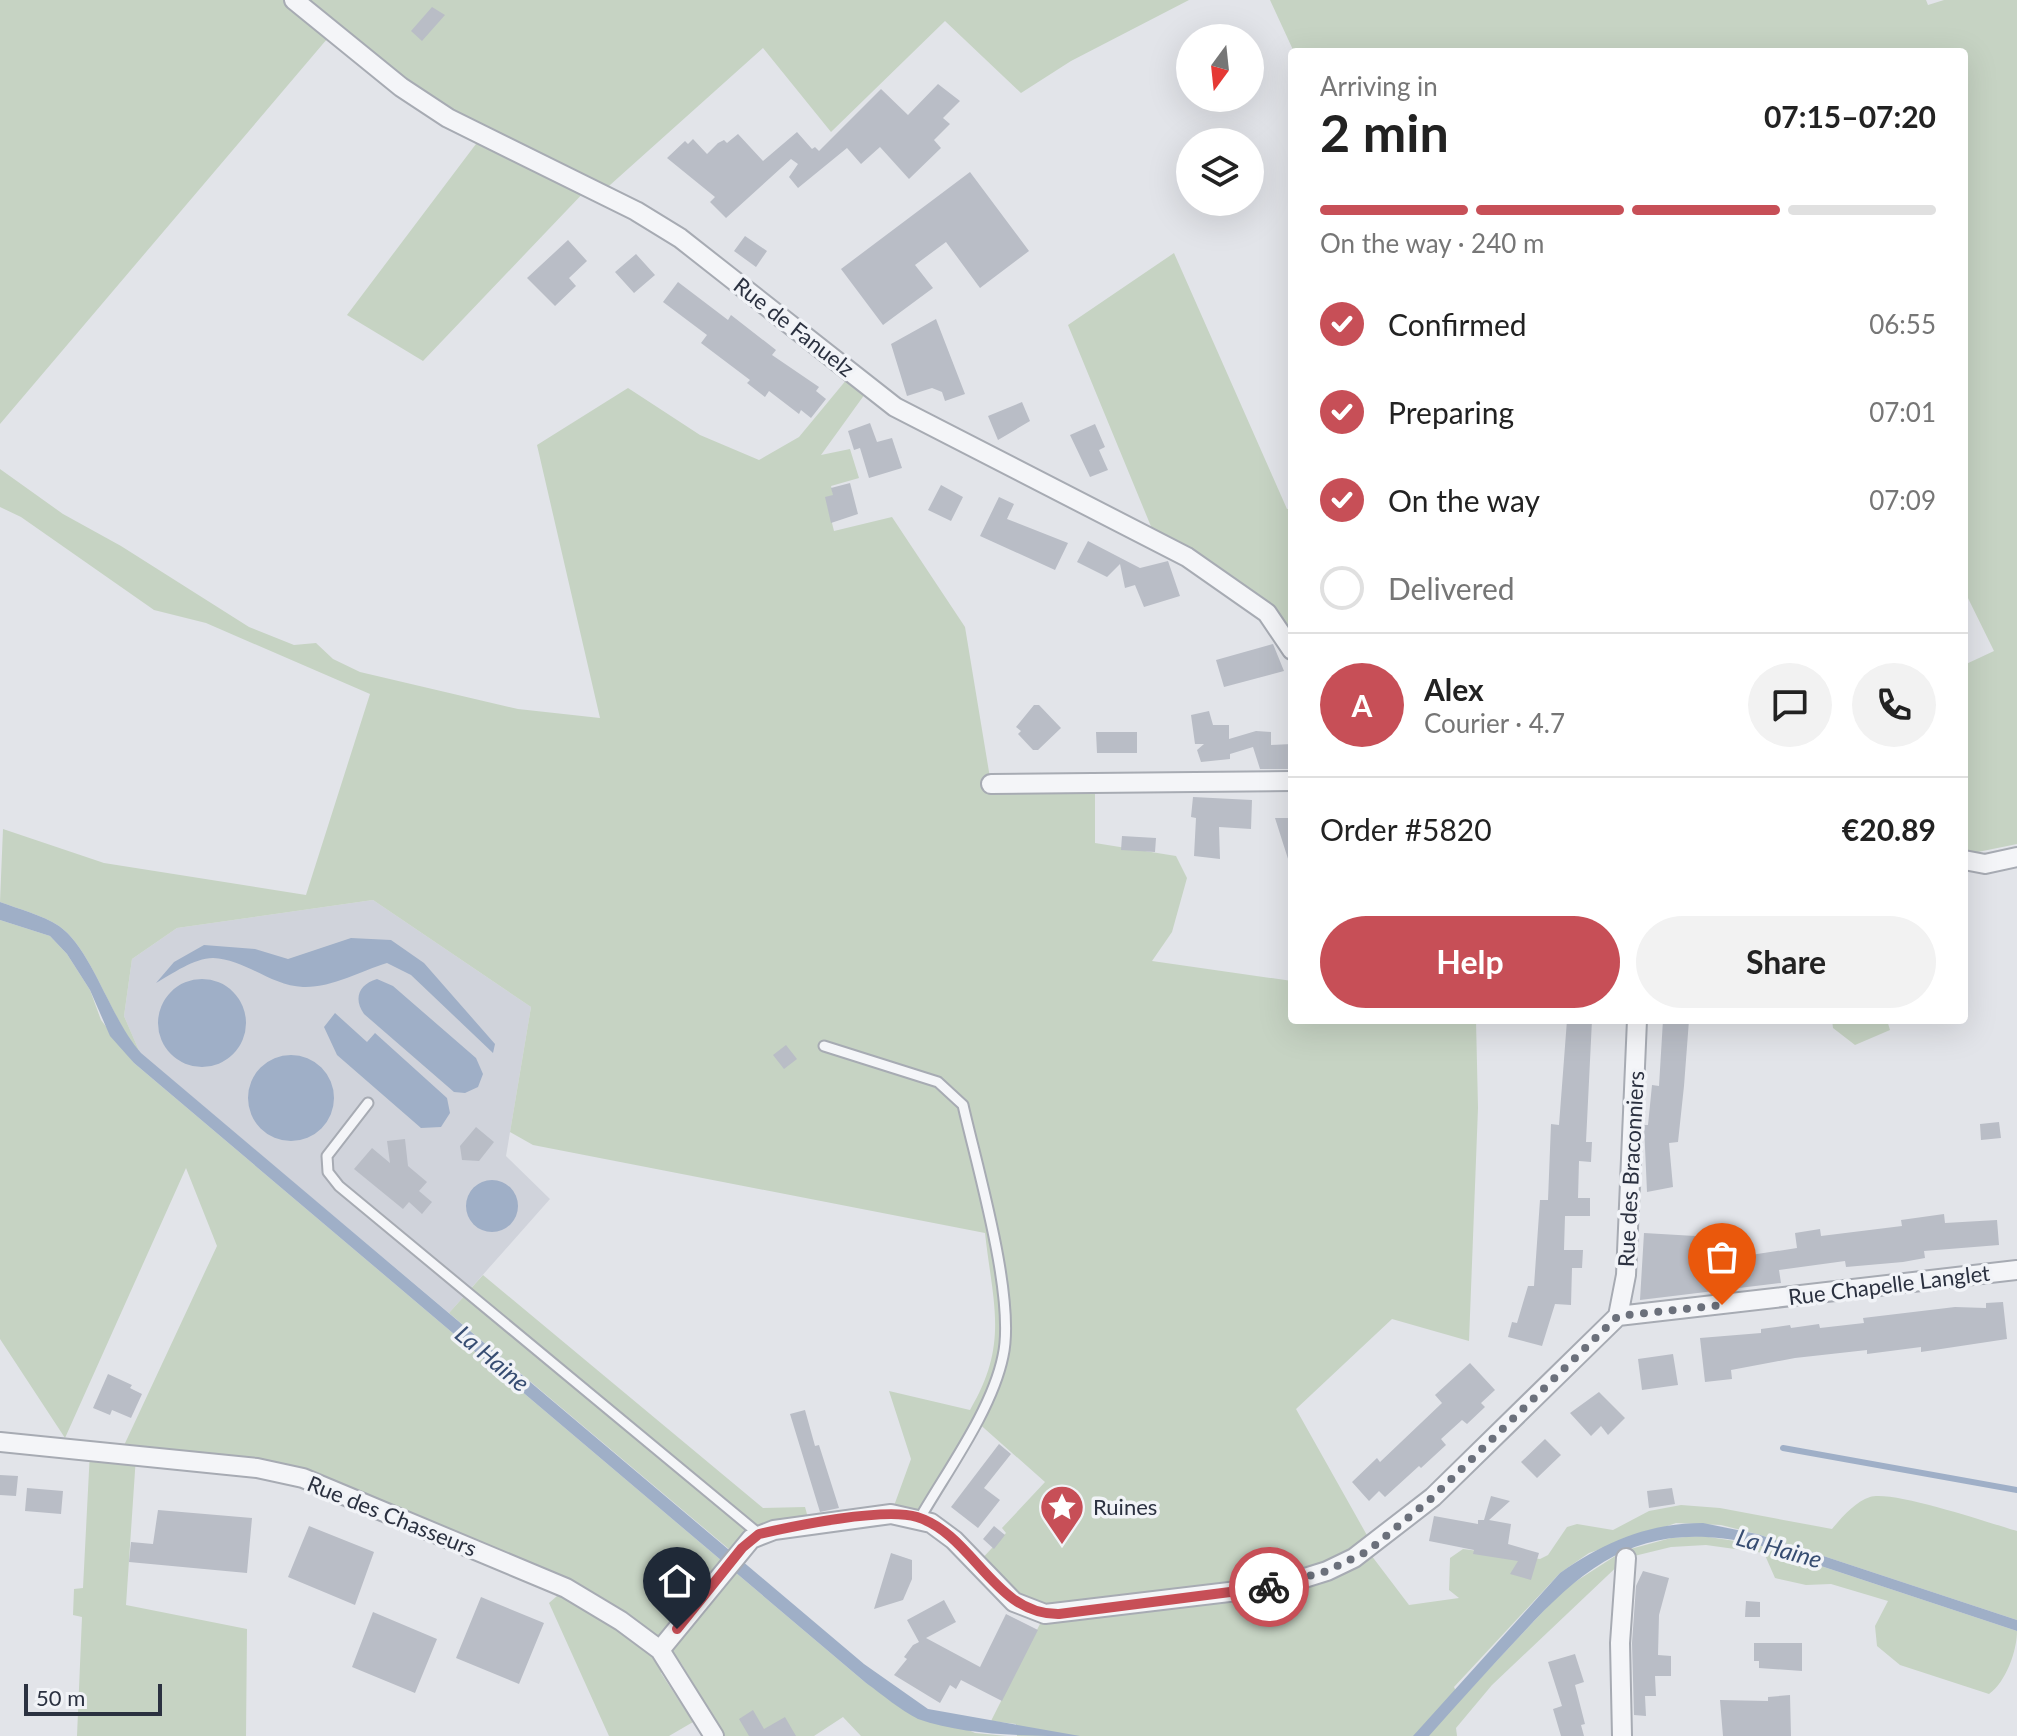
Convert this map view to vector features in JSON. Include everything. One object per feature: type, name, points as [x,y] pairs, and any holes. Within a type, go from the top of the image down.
[{"type":"street","name":"Rue de Fanuelz","points":[[294,0],[401,87],[448,118],[636,211],[680,238],[895,407],[1187,557],[1267,613],[1288,644]]},
{"type":"street","points":[[991,784],[1288,781]]},
{"type":"street","points":[[1968,861],[1985,864],[2017,857]]},
{"type":"street","name":"Rue des Braconniers","points":[[1618,1316],[1625,1285],[1637,1024]]},
{"type":"street","name":"Rue Chapelle Langlet","points":[[1618,1316],[2017,1270]]},
{"type":"street","points":[[660,1650],[742,1548],[759,1534],[891,1514],[920,1518],[954,1540],[1014,1602],[1045,1614],[1279,1586],[1303,1580],[1368,1551],[1414,1514],[1618,1316]]},
{"type":"street","name":"Rue des Chasseurs","points":[[0,1442],[257,1468],[303,1478],[566,1588],[621,1621],[660,1650],[714,1736]]},
{"type":"street","points":[[1622,1736],[1620,1643],[1626,1558]]},
{"type":"lane","points":[[824,1046],[938,1082],[952,1092],[963,1105],[992,1234],[1004,1310],[1004,1354],[976,1421],[920,1518]]},
{"type":"lane","points":[[368,1103],[327,1156],[328,1172],[339,1186],[759,1534]]},
{"type":"shaded area","points":[[373,900],[531,1007],[506,1156],[550,1199],[449,1313],[140,1053],[124,1016],[132,959],[177,928]]},
{"type":"green space","points":[[0,0],[1189,0],[1071,61],[1021,93],[945,21],[831,132],[763,48],[600,194],[588,188],[423,361],[347,315],[482,136],[333,32],[0,424]]},
{"type":"green space","points":[[1270,0],[1926,0],[1928,5],[1944,0],[2017,0],[2017,844],[1973,853],[1968,860],[1968,663],[1994,651],[1968,598],[1968,48],[1292,48]]},
{"type":"green space","points":[[1174,253],[1288,509],[1288,642],[1282,631],[1157,541],[1068,325]]},
{"type":"green space","points":[[852,373],[870,387],[821,455],[850,449],[859,478],[831,486],[835,501],[827,503],[834,531],[892,517],[965,627],[991,784],[1095,783],[1095,843],[1176,856],[1187,878],[1172,932],[1152,961],[1288,980],[1288,1024],[1476,1024],[1478,1108],[1469,1341],[1392,1319],[1296,1409],[1373,1546],[1368,1551],[1409,1605],[1459,1598],[1449,1590],[1450,1558],[1463,1549],[1540,1559],[1548,1555],[1567,1527],[1577,1524],[1613,1530],[1649,1511],[1681,1505],[1720,1508],[1832,1529],[1859,1502],[1882,1496],[1919,1503],[2017,1531],[2017,1620],[1757,1534],[1721,1525],[1676,1523],[1589,1553],[1560,1573],[1454,1687],[1460,1700],[1564,1589],[1623,1551],[1671,1538],[1702,1536],[1755,1544],[2017,1631],[2009,1666],[1995,1689],[1989,1694],[1900,1665],[1877,1646],[1875,1626],[1888,1601],[1831,1584],[1806,1585],[1775,1578],[1764,1553],[1706,1545],[1671,1547],[1626,1558],[1492,1685],[1456,1728],[1457,1736],[1017,1736],[1016,1724],[991,1721],[1045,1614],[977,1564],[1006,1533],[1002,1528],[1045,1482],[976,1421],[920,1518],[891,1514],[911,1459],[889,1391],[970,1410],[990,1365],[995,1324],[985,1233],[533,1145],[510,1132],[531,1007],[373,900],[177,928],[132,959],[124,1016],[140,1053],[71,937],[45,919],[0,902],[3,829],[104,863],[306,895],[370,694],[206,623],[154,610],[21,517],[0,507],[0,469],[63,514],[121,546],[249,627],[294,645],[316,643],[333,659],[360,672],[518,709],[600,718],[537,445],[628,388],[700,435],[759,460],[799,437]]},
{"type":"green space","points":[[0,920],[50,936],[67,954],[90,990],[101,1020],[134,1063],[866,1683],[975,1733],[1007,1736],[861,1736],[843,1717],[814,1736],[725,1736],[681,1663],[661,1651],[661,1673],[693,1722],[669,1736],[609,1736],[549,1603],[565,1589],[303,1478],[136,1456],[126,1605],[247,1629],[246,1736],[77,1736],[82,1617],[73,1615],[74,1589],[83,1588],[90,1451],[120,1454],[217,1246],[186,1168],[65,1438],[0,1339]]},
{"type":"green space","points":[[1832,1024],[1888,1024],[1890,1030],[1855,1045],[1833,1028]]},
{"type":"green space","points":[[483,1275],[763,1508],[805,1507],[810,1525],[774,1530],[736,1555],[449,1313]]},
{"type":"water","name":"La Haine","points":[[0,902],[59,926],[81,951],[141,1053],[864,1664],[928,1709],[1080,1736],[998,1734],[937,1725],[911,1715],[866,1683],[134,1063],[110,1036],[90,990],[67,954],[50,936],[0,920]]},
{"type":"water","points":[[351,938],[391,940],[424,963],[495,1044],[493,1053],[411,975],[387,963],[335,982],[303,987],[291,986],[225,959],[213,958],[191,964],[156,983],[174,962],[204,945],[255,949],[288,959]]},
{"type":"water","points":[[202,979],[219,983],[233,992],[242,1006],[246,1023],[242,1040],[233,1054],[219,1063],[202,1067],[185,1063],[171,1054],[162,1040],[158,1023],[162,1006],[171,992],[185,983]]},
{"type":"water","points":[[377,979],[393,986],[476,1058],[483,1074],[478,1087],[465,1093],[454,1092],[364,1014],[359,1003],[360,993],[366,984]]},
{"type":"water","points":[[335,1013],[367,1042],[375,1033],[447,1098],[450,1113],[441,1127],[421,1128],[337,1055],[324,1027]]},
{"type":"water","points":[[291,1055],[308,1058],[322,1067],[331,1081],[334,1098],[331,1115],[322,1129],[308,1138],[291,1141],[274,1138],[260,1129],[251,1115],[248,1098],[251,1081],[260,1067],[274,1058]]},
{"type":"water","points":[[492,1180],[511,1187],[518,1206],[511,1225],[492,1232],[473,1225],[466,1206],[473,1187]]},
{"type":"water","name":"La Haine","points":[[1703,1523],[1757,1534],[2017,1620],[2017,1631],[1755,1544],[1682,1537],[1651,1542],[1597,1566],[1572,1585],[1520,1636],[1429,1736],[1413,1736],[1560,1573],[1628,1536],[1664,1526]]},
{"type":"building","points":[[432,7],[445,15],[422,41],[411,31]]},
{"type":"building","points":[[938,84],[960,101],[943,118],[950,124],[934,140],[941,148],[909,179],[880,147],[861,164],[847,148],[798,188],[789,177],[798,164],[791,159],[726,218],[710,202],[715,197],[667,158],[685,141],[688,144],[693,139],[707,154],[718,143],[724,140],[727,143],[738,134],[763,161],[797,132],[812,149],[815,147],[819,151],[881,89],[908,115]]},
{"type":"building","points":[[970,172],[1029,251],[980,288],[946,242],[915,265],[933,288],[883,325],[841,269]]},
{"type":"building","points":[[745,236],[767,251],[756,267],[734,251]]},
{"type":"building","points":[[568,240],[587,261],[569,278],[576,286],[555,306],[527,278]]},
{"type":"building","points":[[636,254],[655,275],[634,293],[615,272]]},
{"type":"building","points":[[678,282],[728,320],[731,315],[776,350],[772,355],[819,387],[816,391],[826,399],[811,418],[801,410],[799,414],[769,391],[765,397],[747,383],[750,380],[701,343],[707,335],[663,302]]},
{"type":"building","points":[[936,319],[965,394],[945,401],[942,392],[932,388],[907,396],[891,344]]},
{"type":"building","points":[[1022,402],[1030,421],[998,440],[988,416]]},
{"type":"building","points":[[870,423],[877,442],[892,438],[902,468],[869,478],[860,448],[854,450],[848,431]]},
{"type":"building","points":[[1095,424],[1105,447],[1099,450],[1108,470],[1090,477],[1070,435]]},
{"type":"building","points":[[850,483],[858,514],[831,523],[825,497],[833,495],[831,488]]},
{"type":"building","points":[[941,485],[963,497],[951,521],[928,510]]},
{"type":"building","points":[[999,497],[1014,504],[1007,519],[1068,543],[1055,570],[980,536]]},
{"type":"building","points":[[1088,541],[1140,568],[1168,561],[1180,596],[1144,607],[1135,585],[1125,588],[1120,564],[1107,577],[1077,562]]},
{"type":"building","points":[[1273,644],[1284,671],[1224,687],[1216,660]]},
{"type":"building","points":[[1034,705],[1039,705],[1061,728],[1038,750],[1033,750],[1018,734],[1021,731],[1016,727]]},
{"type":"building","points":[[1209,711],[1213,725],[1229,725],[1229,739],[1256,731],[1271,732],[1271,745],[1288,744],[1288,769],[1260,769],[1253,747],[1230,754],[1230,759],[1201,762],[1197,750],[1204,744],[1195,744],[1191,715]]},
{"type":"building","points":[[1096,732],[1137,732],[1137,753],[1097,753]]},
{"type":"building","points":[[1193,797],[1252,800],[1251,829],[1219,827],[1220,859],[1194,856],[1196,818],[1191,817]]},
{"type":"building","points":[[1275,818],[1288,818],[1288,859]]},
{"type":"building","points":[[1122,836],[1156,838],[1155,852],[1121,850]]},
{"type":"building","points":[[1567,1024],[1592,1024],[1586,1142],[1592,1142],[1591,1162],[1579,1161],[1578,1198],[1590,1198],[1590,1216],[1565,1216],[1564,1250],[1583,1250],[1582,1268],[1572,1268],[1571,1305],[1555,1304],[1542,1346],[1508,1337],[1512,1322],[1517,1323],[1528,1286],[1534,1286],[1540,1200],[1548,1200],[1551,1124],[1559,1125]]},
{"type":"building","points":[[1663,1024],[1689,1024],[1678,1142],[1669,1143],[1673,1187],[1647,1192],[1644,1125],[1648,1125],[1652,1085],[1659,1086]]},
{"type":"building","points":[[786,1045],[797,1059],[784,1069],[773,1055]]},
{"type":"building","points":[[1999,1122],[2001,1138],[1981,1140],[1980,1124]]},
{"type":"building","points":[[476,1127],[494,1142],[479,1161],[462,1160],[460,1146]]},
{"type":"building","points":[[405,1139],[408,1166],[427,1182],[419,1191],[432,1202],[422,1214],[409,1202],[403,1209],[354,1169],[372,1148],[390,1163],[387,1141]]},
{"type":"building","points":[[1944,1214],[1945,1223],[1997,1220],[1999,1245],[1924,1251],[1925,1258],[1903,1262],[1846,1267],[1845,1261],[1779,1270],[1781,1283],[1640,1300],[1644,1233],[1729,1238],[1731,1258],[1797,1248],[1795,1233],[1820,1229],[1821,1236],[1902,1226],[1901,1220]]},
{"type":"building","points":[[2003,1302],[2007,1339],[1921,1352],[1921,1347],[1795,1358],[1731,1370],[1732,1379],[1705,1382],[1700,1338],[1761,1333],[1761,1329],[1790,1325],[1791,1328],[1819,1324],[1820,1328],[1864,1323],[1863,1318],[1955,1307],[1986,1308],[1986,1303]]},
{"type":"building","points":[[1673,1354],[1678,1385],[1642,1390],[1638,1359]]},
{"type":"building","points":[[1470,1363],[1495,1390],[1481,1403],[1485,1407],[1467,1424],[1462,1420],[1441,1439],[1446,1445],[1421,1468],[1419,1466],[1385,1497],[1379,1491],[1369,1501],[1352,1482],[1377,1458],[1380,1462],[1442,1403],[1435,1395]]},
{"type":"building","points":[[108,1374],[132,1385],[130,1388],[142,1394],[131,1418],[112,1410],[110,1415],[93,1408]]},
{"type":"building","points":[[1599,1392],[1625,1418],[1608,1435],[1601,1426],[1591,1436],[1570,1413]]},
{"type":"building","points":[[805,1410],[839,1508],[820,1512],[790,1414]]},
{"type":"building","points":[[1545,1439],[1561,1455],[1537,1478],[1521,1462]]},
{"type":"building","points":[[999,1444],[1011,1454],[984,1488],[1000,1500],[978,1528],[951,1507]]},
{"type":"building","points":[[0,1475],[18,1476],[16,1496],[0,1495]]},
{"type":"building","points":[[27,1488],[63,1491],[61,1514],[25,1511]]},
{"type":"building","points":[[1672,1488],[1675,1504],[1649,1508],[1647,1491]]},
{"type":"building","points":[[1491,1496],[1510,1501],[1489,1520],[1511,1524],[1508,1544],[1539,1553],[1531,1580],[1510,1574],[1518,1561],[1473,1554],[1474,1550],[1429,1541],[1434,1516],[1478,1524],[1478,1520],[1484,1520]]},
{"type":"building","points":[[158,1510],[252,1518],[247,1573],[129,1562],[131,1542],[153,1544]]},
{"type":"building","points":[[309,1526],[374,1552],[355,1605],[288,1577]]},
{"type":"building","points":[[994,1526],[1005,1535],[994,1549],[983,1539]]},
{"type":"building","points":[[891,1553],[912,1560],[912,1579],[903,1600],[874,1609]]},
{"type":"building","points":[[1643,1571],[1669,1578],[1659,1615],[1658,1655],[1671,1656],[1671,1676],[1655,1676],[1656,1696],[1645,1696],[1646,1716],[1634,1715],[1632,1643],[1636,1586]]},
{"type":"building","points":[[481,1597],[544,1623],[519,1684],[456,1658]]},
{"type":"building","points":[[944,1600],[956,1622],[926,1638],[980,1667],[1006,1614],[1038,1630],[1002,1701],[961,1680],[956,1689],[950,1685],[940,1703],[894,1675],[907,1659],[904,1657],[913,1645],[919,1642],[907,1620]]},
{"type":"building","points":[[1746,1601],[1760,1602],[1760,1617],[1745,1617]]},
{"type":"building","points":[[373,1612],[437,1639],[415,1693],[352,1667]]},
{"type":"building","points":[[1754,1643],[1802,1643],[1802,1671],[1759,1668],[1759,1661],[1754,1661]]},
{"type":"building","points":[[1575,1654],[1584,1682],[1575,1685],[1585,1724],[1581,1725],[1584,1736],[1561,1736],[1553,1709],[1562,1706],[1548,1662]]},
{"type":"building","points":[[1790,1695],[1791,1736],[1723,1736],[1720,1700],[1768,1701],[1768,1697]]},
{"type":"building","points":[[753,1710],[764,1729],[785,1717],[796,1736],[749,1736],[739,1719]]},
{"type":"waterway","points":[[1783,1448],[2017,1490]]},
{"type":"way so far","points":[[1269,1587],[1303,1580],[1368,1551],[1433,1497],[1618,1316],[1722,1305]]},
{"type":"place","name":"Ruines","points":[[1062,1546]]},
{"type":"route","points":[[677,1629],[742,1548],[759,1534],[891,1514],[907,1515],[931,1523],[954,1540],[1014,1602],[1045,1614],[1269,1587]]}]
